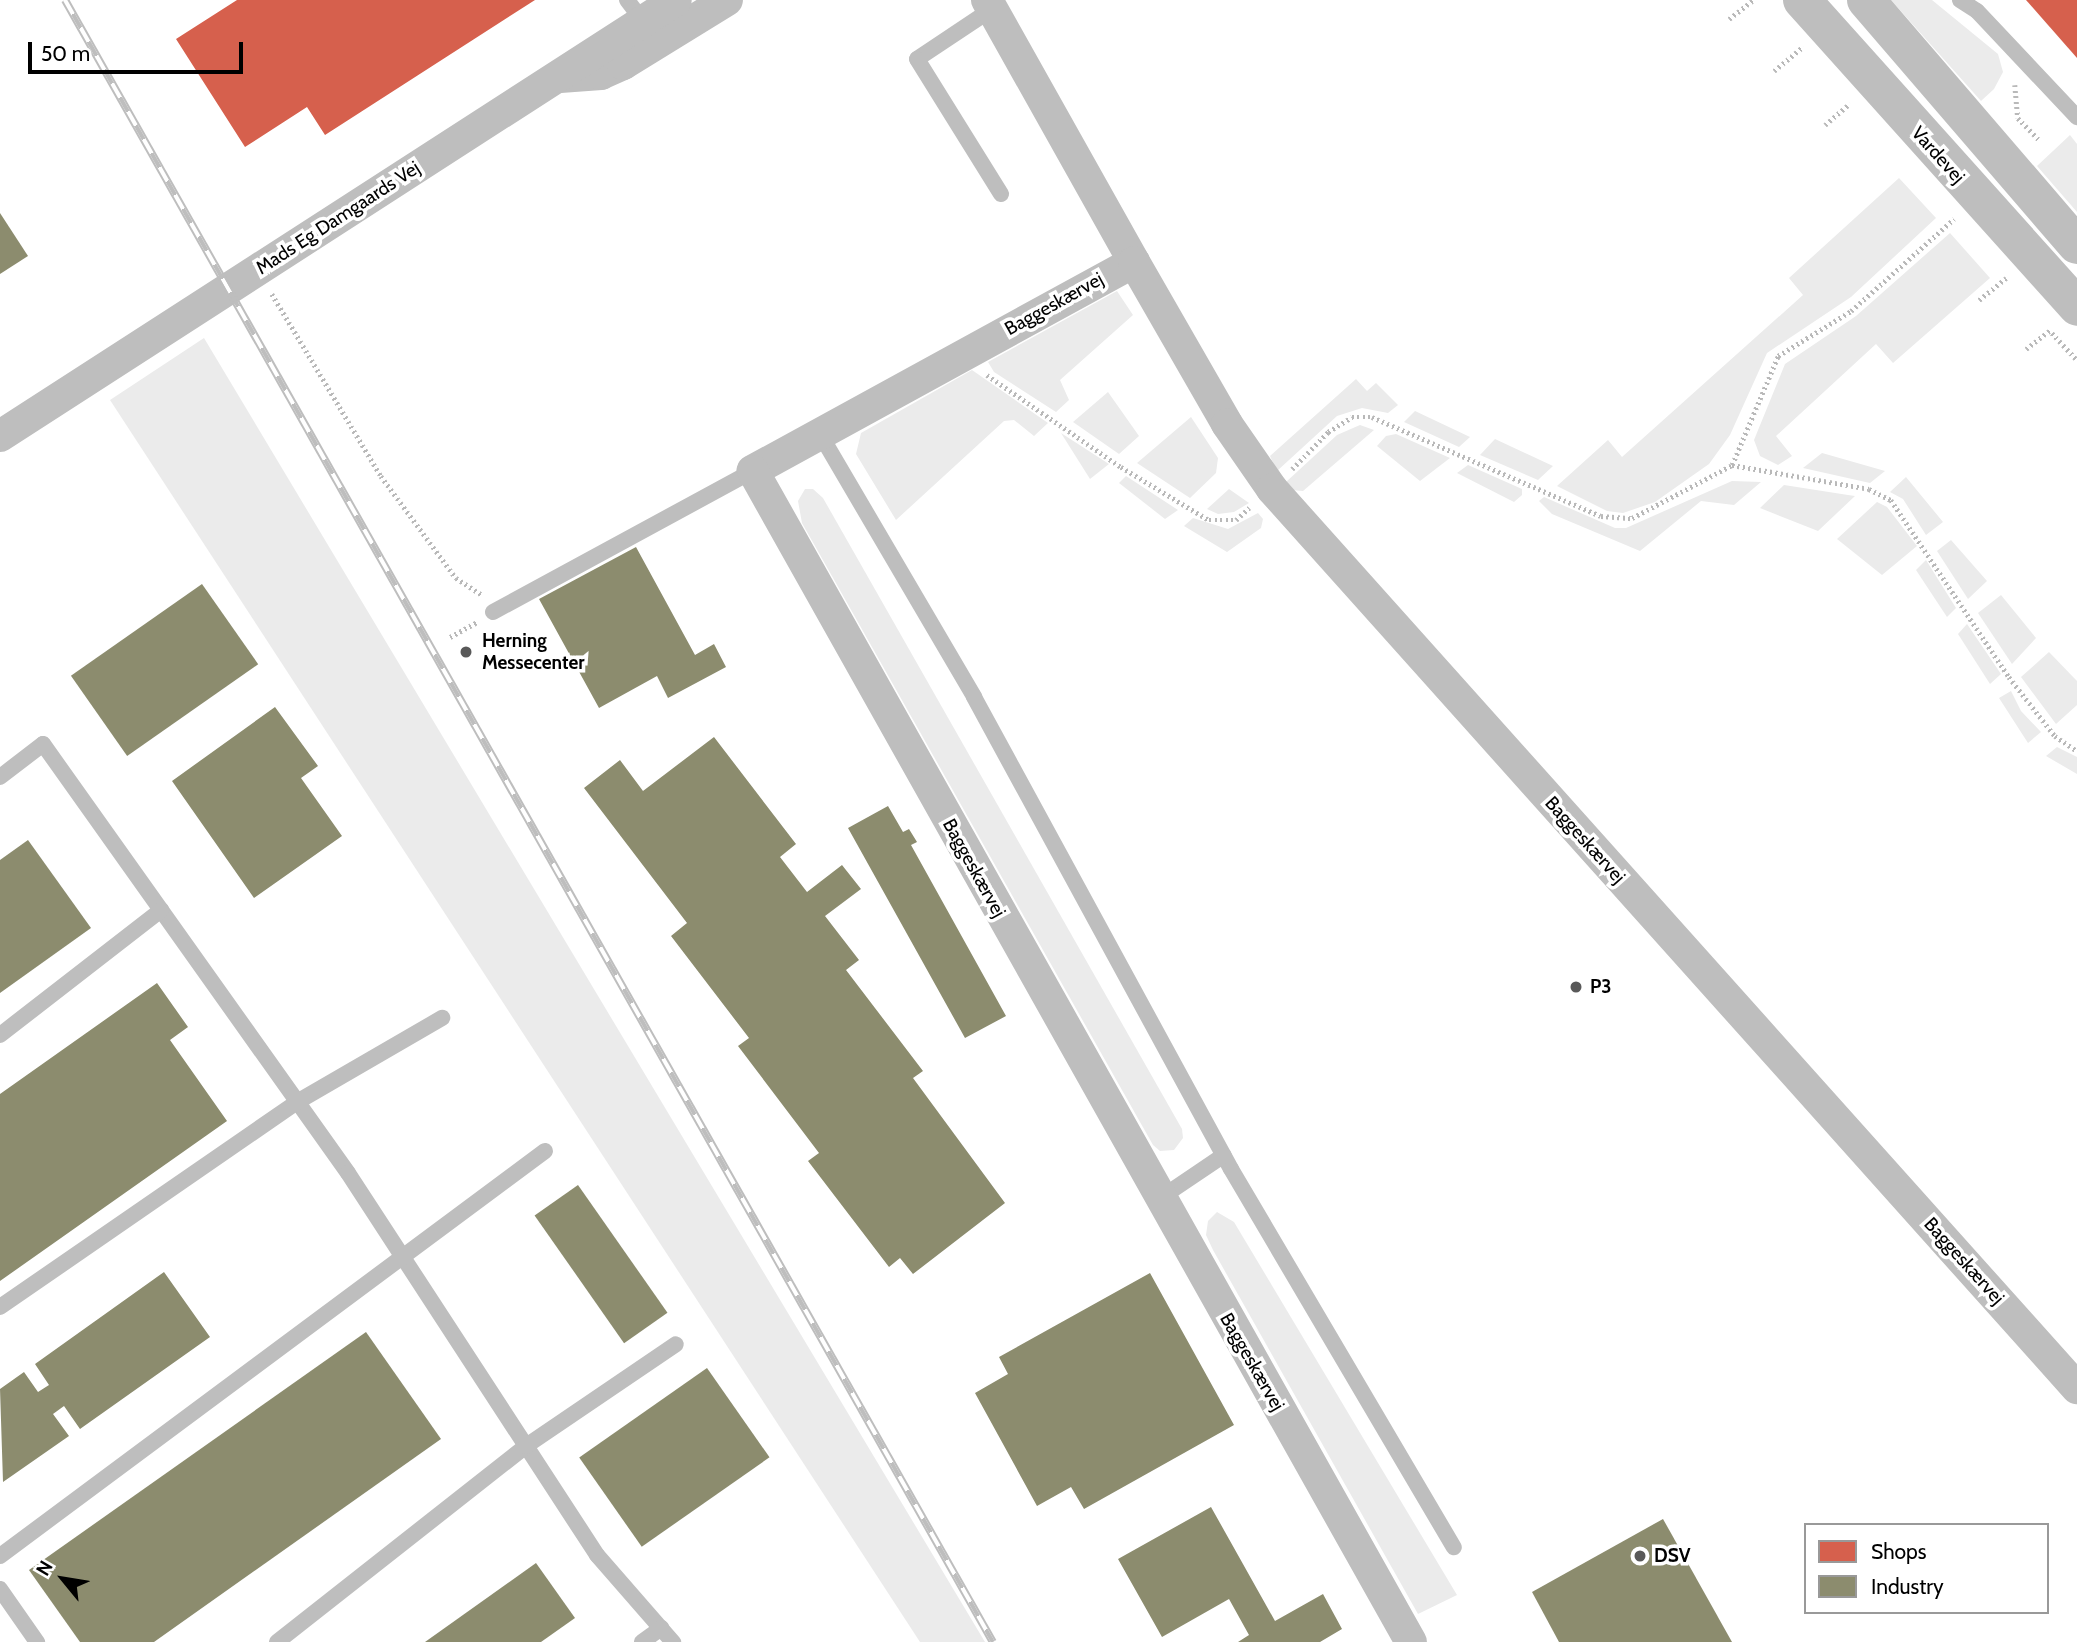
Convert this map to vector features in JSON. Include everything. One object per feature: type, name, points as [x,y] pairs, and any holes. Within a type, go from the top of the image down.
[{"type":"street","name":"Mads Eg Damgaards Vej","points":[[0,436],[555,77],[635,11],[676,0]]},
{"type":"street","points":[[555,77],[601,74],[727,0]]},
{"type":"street","name":"Vardevej","points":[[1802,0],[2063,318]]},
{"type":"street","points":[[1867,0],[2077,245]]},
{"type":"street","name":"Baggeskærvej","points":[[990,5],[1220,412],[1272,489],[2077,1388]]},
{"type":"street","name":"Baggeskærvej","points":[[1134,261],[753,471],[1159,1199],[1410,1642]]},
{"type":"lane","points":[[1960,0],[1978,11],[2077,117]]},
{"type":"lane","points":[[990,5],[917,59],[1001,194]]},
{"type":"lane","points":[[820,433],[968,686],[1224,1155],[1454,1547]]},
{"type":"lane","points":[[493,612],[753,471]]},
{"type":"lane","points":[[0,777],[43,744],[297,1101],[403,1257],[597,1555],[673,1642]]},
{"type":"lane","points":[[0,1035],[161,910]]},
{"type":"lane","points":[[0,1307],[297,1101],[442,1018]]},
{"type":"lane","points":[[0,1556],[545,1151]]},
{"type":"lane","points":[[1159,1199],[1224,1155]]},
{"type":"lane","points":[[277,1642],[526,1446],[676,1344]]},
{"type":"lane","points":[[0,1589],[37,1642]]},
{"type":"lane","points":[[642,1642],[661,1628]]},
{"type":"path","points":[[1729,19],[1753,0]]},
{"type":"path","points":[[1774,71],[1804,47]]},
{"type":"path","points":[[1825,125],[1854,99]]},
{"type":"path","points":[[2018,118],[2040,141]]},
{"type":"path","points":[[1732,465],[1777,356],[1851,311],[1962,211]]},
{"type":"path","points":[[257,270],[381,476],[456,578],[482,596]]},
{"type":"path","points":[[1979,300],[2005,276],[2012,285]]},
{"type":"path","points":[[2042,321],[2063,318]]},
{"type":"path","points":[[2026,349],[2063,318]]},
{"type":"path","points":[[2063,318],[2077,360]]},
{"type":"path","points":[[969,350],[982,371],[1001,386],[1209,520],[1236,520],[1272,489],[1328,432],[1352,417],[1372,417],[1601,516],[1632,518],[1732,465],[1869,489],[1891,500],[2009,677],[2055,736],[2077,751]]},
{"type":"shaded area","points":[[1891,0],[1932,0],[1998,54],[2003,72],[1994,89],[1981,101]]},
{"type":"shaded area","points":[[2070,135],[2077,144],[2077,212],[2037,166]]},
{"type":"shaded area","points":[[1899,178],[1936,218],[1851,297],[1767,353],[1730,435],[1709,464],[1655,502],[1623,513],[1607,511],[1557,486],[1608,440],[1622,457],[1803,295],[1789,278]]},
{"type":"shaded area","points":[[1950,233],[1990,278],[1893,363],[1876,344],[1776,436],[1792,456],[1778,465],[1760,456],[1754,440],[1785,364],[1856,316]]},
{"type":"shaded area","points":[[1117,291],[1133,315],[1060,380],[1069,400],[1056,412],[994,372],[988,362]]},
{"type":"shaded area","points":[[204,338],[985,1642],[920,1642],[110,400]]},
{"type":"shaded area","points":[[972,370],[1048,423],[1034,436],[1014,420],[1004,421],[896,520],[856,454],[861,433]]},
{"type":"shaded area","points":[[1356,379],[1367,391],[1376,383],[1398,405],[1388,413],[1362,408],[1337,416],[1277,471],[1270,456]]},
{"type":"shaded area","points":[[1108,392],[1139,436],[1119,454],[1073,422]]},
{"type":"shaded area","points":[[1415,411],[1470,437],[1459,447],[1404,422]]},
{"type":"shaded area","points":[[1191,417],[1218,458],[1216,473],[1190,498],[1137,463]]},
{"type":"shaded area","points":[[1360,425],[1374,430],[1303,491],[1292,490],[1286,482],[1337,435]]},
{"type":"shaded area","points":[[1061,433],[1109,464],[1090,479]]},
{"type":"shaded area","points":[[1396,434],[1450,458],[1420,481],[1377,446],[1386,436]]},
{"type":"shaded area","points":[[1495,439],[1553,466],[1538,480],[1480,455]]},
{"type":"shaded area","points":[[1822,453],[1885,471],[1870,483],[1803,468]]},
{"type":"shaded area","points":[[1468,465],[1522,489],[1522,495],[1514,502],[1457,473]]},
{"type":"shaded area","points":[[1126,476],[1178,510],[1165,519],[1119,483]]},
{"type":"shaded area","points":[[1906,477],[1943,522],[1926,535],[1903,499],[1890,492]]},
{"type":"shaded area","points":[[1732,481],[1761,482],[1734,505],[1701,501],[1640,551],[1552,514],[1539,501],[1544,497],[1615,528],[1626,528]]},
{"type":"shaded area","points":[[1784,485],[1855,496],[1818,531],[1760,508]]},
{"type":"shaded area","points":[[805,489],[813,489],[823,498],[1182,1129],[1183,1138],[1174,1150],[1160,1151],[1153,1145],[802,523],[798,501]]},
{"type":"shaded area","points":[[1229,489],[1249,503],[1234,512],[1218,514],[1207,509]]},
{"type":"shaded area","points":[[1877,502],[1887,507],[1917,546],[1882,575],[1837,539]]},
{"type":"shaded area","points":[[1258,513],[1263,519],[1261,528],[1227,552],[1184,526],[1193,518],[1228,529]]},
{"type":"shaded area","points":[[1951,540],[1987,581],[1968,599],[1937,551]]},
{"type":"shaded area","points":[[1926,560],[1956,608],[1947,617],[1916,570]]},
{"type":"shaded area","points":[[2001,595],[2036,638],[2012,664],[1978,613]]},
{"type":"shaded area","points":[[1967,624],[2001,674],[1990,684],[1958,634]]},
{"type":"shaded area","points":[[2049,652],[2077,681],[2077,705],[2056,724],[2021,677]]},
{"type":"shaded area","points":[[2011,691],[2021,711],[2041,732],[2028,743],[1999,698]]},
{"type":"shaded area","points":[[2057,747],[2077,757],[2077,774],[2046,756]]},
{"type":"shaded area","points":[[1217,1212],[1234,1222],[1457,1595],[1418,1614],[1213,1250],[1206,1235],[1208,1221]]},
{"type":"building: Shops","points":[[237,0],[535,0],[325,135],[307,107],[245,147],[176,39]]},
{"type":"building: Shops","points":[[2026,0],[2077,0],[2077,58]]},
{"type":"building: Industry","points":[[0,213],[28,256],[0,274]]},
{"type":"building: Industry","points":[[636,547],[695,655],[714,644],[726,667],[668,698],[657,676],[599,708],[539,599]]},
{"type":"building: Industry","points":[[202,584],[258,664],[127,756],[71,676]]},
{"type":"building: Industry","points":[[275,707],[318,766],[301,778],[342,836],[254,898],[172,781]]},
{"type":"building: Industry","points":[[714,737],[796,844],[780,857],[807,892],[842,865],[861,889],[825,916],[859,960],[846,970],[923,1071],[913,1078],[1005,1203],[913,1274],[900,1258],[889,1267],[808,1161],[819,1153],[738,1046],[749,1038],[671,936],[687,923],[584,788],[620,760],[643,791]]},
{"type":"building: Industry","points":[[888,806],[903,832],[909,829],[917,842],[911,845],[1006,1016],[965,1038],[848,828]]},
{"type":"building: Industry","points":[[28,840],[91,928],[0,993],[0,860]]},
{"type":"building: Industry","points":[[157,983],[188,1027],[170,1040],[227,1121],[0,1281],[0,1094]]},
{"type":"building: Industry","points":[[578,1185],[667,1313],[624,1343],[535,1215]]},
{"type":"building: Industry","points":[[164,1272],[210,1337],[80,1429],[64,1406],[53,1414],[69,1436],[3,1482],[0,1389],[24,1372],[38,1392],[49,1385],[35,1364]]},
{"type":"building: Industry","points":[[1150,1273],[1234,1425],[1084,1509],[1071,1487],[1037,1506],[975,1393],[1008,1374],[999,1357]]},
{"type":"building: Industry","points":[[366,1332],[441,1439],[154,1642],[80,1642],[29,1570]]},
{"type":"building: Industry","points":[[707,1368],[770,1457],[642,1547],[579,1457]]},
{"type":"building: Industry","points":[[1211,1507],[1275,1621],[1323,1594],[1342,1629],[1320,1642],[1238,1642],[1249,1635],[1229,1599],[1162,1637],[1118,1559]]},
{"type":"building: Industry","name":"DSV","points":[[1663,1519],[1732,1642],[1559,1642],[1532,1592]]},
{"type":"building: Industry","points":[[536,1563],[575,1618],[541,1642],[425,1642]]},
{"type":"railway","points":[[65,0],[993,1642]]},
{"type":"place","name":"Herning Messecenter","points":[[466,652]]},
{"type":"place","name":"P3","points":[[1576,987]]},
{"type":"place","name":"DSV","points":[[1640,1556]]}]
